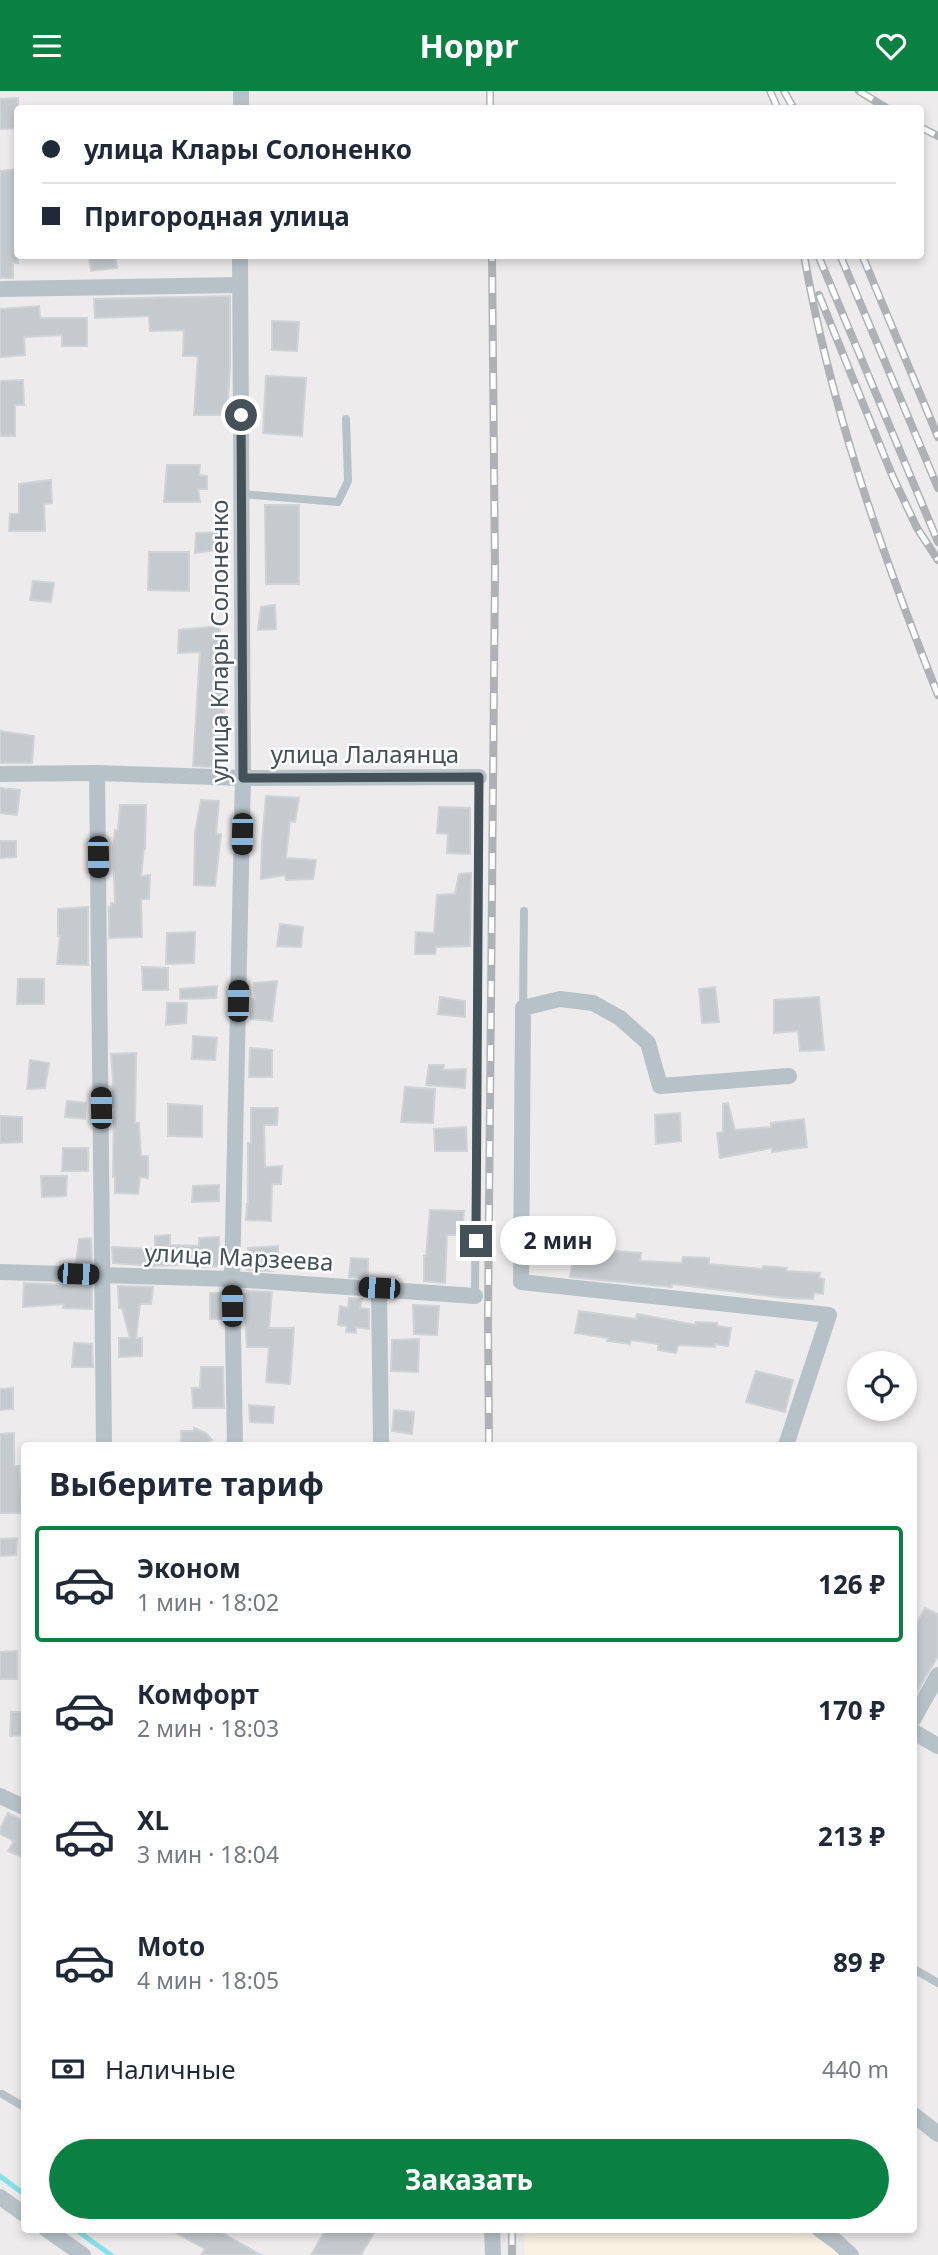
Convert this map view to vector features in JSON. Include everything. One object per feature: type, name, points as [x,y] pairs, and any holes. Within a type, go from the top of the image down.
[{"type":"street","name":"улица Клары Солоненко","points":[[235,1442],[232,1279],[243,778],[240,259]]},
{"type":"street","points":[[0,289],[240,285]]},
{"type":"street","points":[[97,773],[104,1442]]},
{"type":"street","name":"улица Лалаянца","points":[[0,774],[97,773],[243,778],[479,777]]},
{"type":"street","points":[[787,1442],[829,1315],[521,1282],[523,1008],[561,999],[593,1003],[620,1018],[648,1043],[660,1086],[789,1076]]},
{"type":"street","name":"улица Марзеева","points":[[0,1272],[232,1279],[475,1296]]},
{"type":"street","points":[[379,1288],[381,1442]]},
{"type":"street","points":[[917,1713],[938,1675]]},
{"type":"street","points":[[917,1734],[938,1746]]},
{"type":"street","points":[[0,1796],[21,1806]]},
{"type":"street","points":[[917,2117],[938,2134]]},
{"type":"street","points":[[0,2197],[21,2212]]},
{"type":"street","points":[[53,2233],[83,2255]]},
{"type":"street","points":[[492,2233],[493,2255]]},
{"type":"street","points":[[825,2233],[851,2255]]},
{"type":"lane","points":[[242,494],[338,502],[348,481],[346,419]]},
{"type":"lane","points":[[475,1296],[479,777]]},
{"type":"lane","points":[[523,1008],[524,911]]},
{"type":"lane","points":[[917,1971],[938,1983]]},
{"type":"lane","points":[[2,2094],[21,2105]]},
{"type":"shaded area","points":[[524,2233],[821,2233],[851,2255],[525,2255]]},
{"type":"building","points":[[18,98],[18,105],[14,105],[14,128],[0,129],[0,99]]},
{"type":"building","points":[[14,169],[14,259],[18,259],[18,263],[13,263],[13,278],[0,278],[0,171]]},
{"type":"building","points":[[90,259],[116,259],[117,268],[91,271]]},
{"type":"building","points":[[230,296],[227,415],[194,415],[198,356],[183,356],[184,330],[150,331],[149,316],[95,318],[94,299]]},
{"type":"building","points":[[39,306],[40,318],[87,318],[87,346],[62,346],[62,335],[24,337],[25,355],[0,357],[0,309]]},
{"type":"building","points":[[272,321],[299,322],[297,351],[272,350]]},
{"type":"building","points":[[266,376],[306,378],[302,436],[263,433]]},
{"type":"building","points":[[23,380],[24,405],[15,405],[15,436],[0,436],[0,381]]},
{"type":"building","points":[[167,465],[200,465],[199,475],[207,476],[207,489],[198,489],[200,502],[164,502]]},
{"type":"building","points":[[51,480],[52,503],[44,504],[45,531],[9,531],[10,514],[19,514],[19,484]]},
{"type":"building","points":[[265,505],[299,505],[299,584],[266,584]]},
{"type":"building","points":[[221,532],[224,549],[195,553],[196,533]]},
{"type":"building","points":[[149,552],[189,552],[189,591],[148,590]]},
{"type":"building","points":[[33,581],[54,583],[51,602],[30,600]]},
{"type":"building","points":[[275,605],[276,629],[258,630],[261,607]]},
{"type":"building","points":[[220,626],[220,664],[226,664],[223,743],[219,743],[217,767],[193,766],[200,652],[178,653],[179,630]]},
{"type":"building","points":[[0,731],[34,736],[32,763],[0,763]]},
{"type":"building","points":[[0,788],[20,790],[17,815],[0,813]]},
{"type":"building","points":[[266,796],[299,798],[295,822],[290,821],[286,858],[316,860],[313,879],[286,880],[285,875],[261,879]]},
{"type":"building","points":[[201,800],[219,801],[216,834],[221,834],[215,886],[194,885],[195,833]]},
{"type":"building","points":[[120,805],[146,805],[141,876],[150,875],[149,899],[141,899],[142,937],[109,938],[109,907],[111,903],[115,903],[113,848]]},
{"type":"building","points":[[439,807],[470,808],[470,854],[447,853],[448,834],[437,833]]},
{"type":"building","points":[[0,841],[16,841],[16,857],[0,858]]},
{"type":"building","points":[[471,873],[470,946],[436,947],[435,954],[415,954],[416,932],[434,933],[437,895],[455,894],[459,874]]},
{"type":"building","points":[[88,907],[88,965],[57,964],[60,936],[58,909]]},
{"type":"building","points":[[280,924],[303,927],[301,947],[277,946]]},
{"type":"building","points":[[195,932],[194,963],[166,964],[167,933]]},
{"type":"building","points":[[142,967],[168,968],[168,990],[143,990]]},
{"type":"building","points":[[18,979],[44,979],[44,1004],[17,1004]]},
{"type":"building","points":[[277,981],[272,1021],[251,1019],[252,999],[255,999],[254,983]]},
{"type":"building","points":[[217,986],[216,998],[180,999],[180,989]]},
{"type":"building","points":[[715,987],[719,1022],[702,1023],[699,989]]},
{"type":"building","points":[[440,997],[465,1001],[465,1017],[438,1014]]},
{"type":"building","points":[[819,997],[824,1050],[800,1051],[798,1031],[774,1033],[774,1000]]},
{"type":"building","points":[[167,1003],[187,1003],[186,1023],[166,1025]]},
{"type":"building","points":[[193,1036],[217,1038],[215,1060],[192,1059]]},
{"type":"building","points":[[250,1048],[272,1050],[272,1077],[249,1077]]},
{"type":"building","points":[[136,1053],[135,1123],[139,1123],[141,1156],[148,1156],[148,1178],[140,1177],[138,1194],[115,1193],[111,1054]]},
{"type":"building","points":[[30,1060],[49,1063],[45,1088],[27,1089]]},
{"type":"building","points":[[429,1065],[444,1065],[443,1070],[466,1069],[465,1088],[426,1085]]},
{"type":"building","points":[[405,1087],[435,1089],[433,1123],[401,1122]]},
{"type":"building","points":[[67,1101],[86,1103],[85,1119],[65,1117]]},
{"type":"building","points":[[728,1103],[735,1130],[771,1127],[771,1123],[804,1119],[807,1147],[772,1152],[772,1148],[720,1158],[717,1133],[723,1132],[723,1104]]},
{"type":"building","points":[[168,1104],[202,1106],[202,1137],[168,1136]]},
{"type":"building","points":[[251,1108],[278,1108],[277,1125],[264,1125],[265,1167],[282,1166],[281,1184],[272,1184],[271,1221],[246,1220]]},
{"type":"building","points":[[680,1113],[681,1141],[656,1144],[655,1115]]},
{"type":"building","points":[[0,1116],[22,1117],[22,1142],[0,1143]]},
{"type":"building","points":[[466,1127],[467,1151],[435,1151],[434,1129]]},
{"type":"building","points":[[63,1148],[88,1148],[88,1171],[62,1171]]},
{"type":"building","points":[[41,1176],[67,1176],[66,1196],[42,1197]]},
{"type":"building","points":[[219,1185],[219,1201],[192,1202],[193,1186]]},
{"type":"building","points":[[430,1210],[464,1211],[462,1235],[447,1235],[445,1283],[424,1281],[424,1256]]},
{"type":"building","points":[[170,1235],[170,1245],[199,1246],[199,1238],[219,1237],[220,1266],[113,1263],[112,1247],[155,1249],[155,1236]]},
{"type":"building","points":[[91,1238],[92,1263],[76,1263],[79,1239]]},
{"type":"building","points":[[278,1246],[278,1269],[247,1270],[248,1248]]},
{"type":"building","points":[[575,1248],[641,1253],[640,1261],[682,1263],[683,1257],[709,1258],[709,1264],[763,1269],[763,1266],[787,1268],[786,1271],[820,1273],[819,1278],[824,1279],[823,1294],[814,1293],[813,1299],[786,1298],[672,1284],[672,1287],[570,1277]]},
{"type":"building","points":[[351,1258],[368,1259],[368,1278],[349,1277]]},
{"type":"building","points":[[24,1283],[92,1286],[92,1309],[63,1308],[64,1304],[23,1307]]},
{"type":"building","points":[[118,1286],[153,1287],[151,1304],[140,1304],[136,1338],[142,1338],[142,1356],[119,1357],[119,1338],[130,1338],[122,1308],[119,1308]]},
{"type":"building","points":[[247,1291],[272,1292],[269,1328],[294,1328],[290,1384],[266,1382],[269,1347],[247,1347],[243,1294],[247,1294]]},
{"type":"building","points":[[210,1293],[222,1293],[222,1319],[210,1319]]},
{"type":"building","points":[[349,1298],[362,1299],[360,1308],[369,1309],[369,1329],[356,1327],[356,1333],[346,1332],[347,1326],[338,1325],[340,1306],[348,1308]]},
{"type":"building","points":[[413,1305],[439,1306],[437,1335],[414,1334]]},
{"type":"building","points":[[579,1311],[636,1319],[637,1314],[696,1325],[696,1322],[717,1323],[717,1326],[731,1328],[728,1346],[678,1345],[676,1353],[658,1350],[658,1344],[631,1340],[630,1344],[607,1341],[608,1338],[575,1333]]},
{"type":"building","points":[[419,1339],[418,1372],[391,1371],[392,1340]]},
{"type":"building","points":[[74,1343],[92,1344],[93,1367],[72,1367]]},
{"type":"building","points":[[201,1367],[223,1367],[224,1408],[193,1408],[192,1388],[200,1388]]},
{"type":"building","points":[[756,1371],[793,1380],[785,1412],[746,1402]]},
{"type":"building","points":[[13,1388],[13,1409],[0,1410],[0,1389]]},
{"type":"building","points":[[249,1405],[274,1407],[273,1423],[250,1422]]},
{"type":"building","points":[[394,1410],[414,1412],[412,1434],[392,1431]]},
{"type":"building","points":[[194,1428],[206,1433],[212,1440],[181,1442],[181,1431],[194,1431]]},
{"type":"building","points":[[14,1433],[14,1466],[19,1466],[21,1513],[0,1513],[0,1434]]},
{"type":"building","points":[[17,1538],[16,1555],[0,1556],[0,1539]]},
{"type":"building","points":[[925,1608],[938,1614],[938,1656],[917,1692],[917,1623]]},
{"type":"building","points":[[17,1651],[17,1679],[0,1679],[0,1652]]},
{"type":"building","points":[[11,1712],[21,1712],[21,1735],[10,1736]]},
{"type":"building","points":[[8,1813],[21,1820],[21,1857],[8,1851],[14,1841],[0,1834]]},
{"type":"building","points":[[176,2233],[222,2233],[261,2255],[201,2255],[205,2249]]},
{"type":"building","points":[[324,2233],[374,2233],[361,2255],[311,2255]]},
{"type":"waterway","points":[[0,2176],[21,2192]]},
{"type":"waterway","points":[[81,2233],[111,2255]]},
{"type":"railway","points":[[490,91],[490,105]]},
{"type":"railway","points":[[770,91],[776,105]]},
{"type":"railway","points":[[784,91],[792,105]]},
{"type":"railway","points":[[859,91],[882,105]]},
{"type":"railway","points":[[924,129],[938,136]]},
{"type":"railway","points":[[489,1442],[495,571],[492,259]]},
{"type":"railway","points":[[805,259],[843,423],[897,588],[938,695]]},
{"type":"railway","points":[[820,259],[938,542]]},
{"type":"railway","points":[[842,259],[938,488]]},
{"type":"railway","points":[[864,259],[938,437]]},
{"type":"railway","points":[[819,295],[892,475],[917,528],[938,560]]},
{"type":"railway","points":[[512,2233],[512,2255]]},
{"type":"route","points":[[241,415],[243,778],[479,777],[476,1241]]}]
